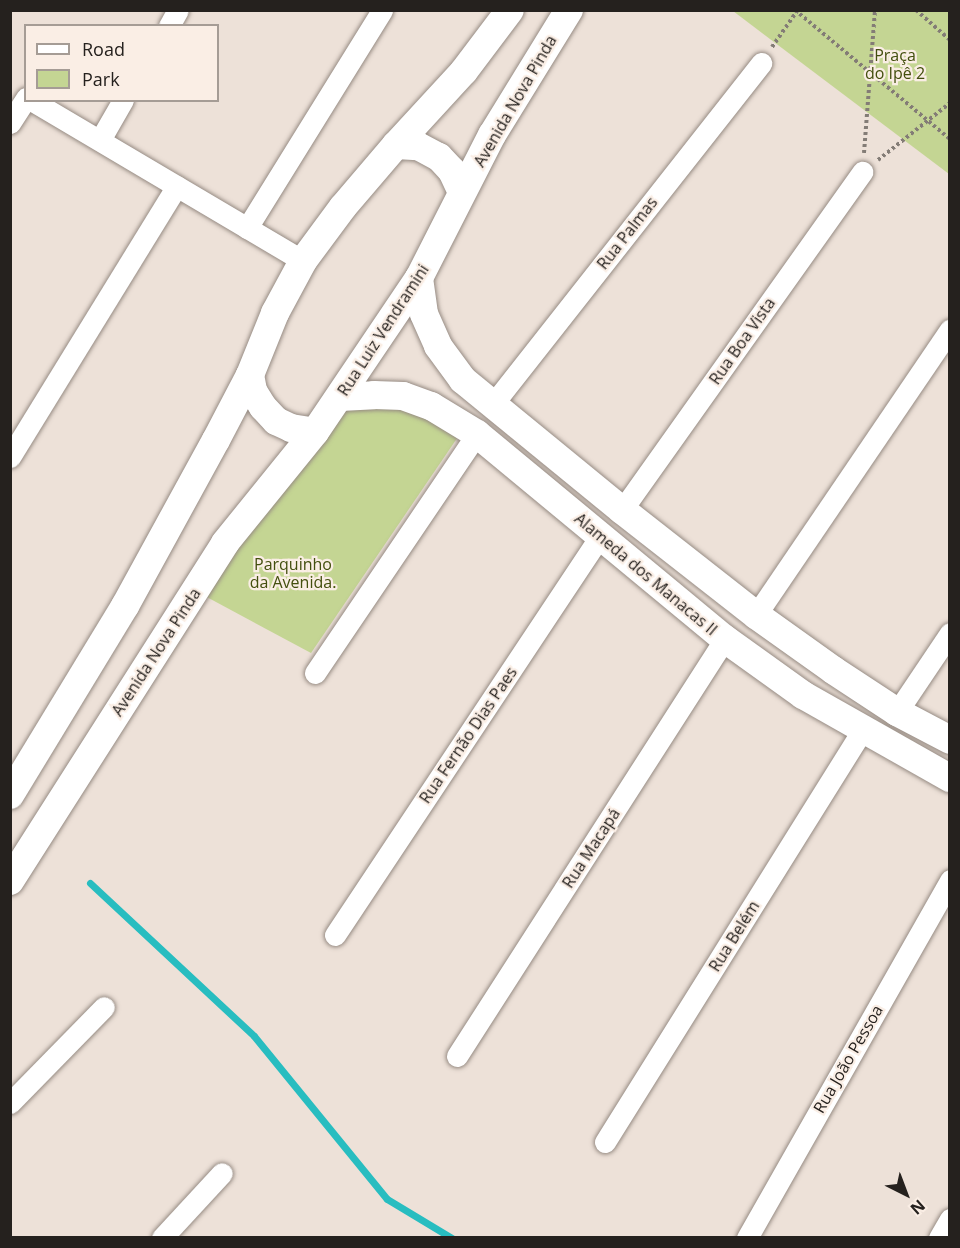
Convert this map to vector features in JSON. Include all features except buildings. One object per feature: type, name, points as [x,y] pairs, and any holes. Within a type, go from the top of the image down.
[{"type":"street","points":[[170,24],[178,10]]},
{"type":"street","points":[[247,228],[382,10]]},
{"type":"street","points":[[12,789],[125,606],[249,375],[275,313],[303,261],[343,207],[396,145],[465,71],[510,10]]},
{"type":"street","name":"Avenida Nova Pinda","points":[[462,192],[492,135],[569,10]]},
{"type":"street","name":"Rua Palmas","points":[[493,404],[761,63]]},
{"type":"street","points":[[10,88],[24,97]]},
{"type":"street","points":[[10,123],[24,101]]},
{"type":"street","points":[[34,102],[303,261]]},
{"type":"street","points":[[99,140],[122,102]]},
{"type":"street","points":[[396,145],[418,146],[439,157],[452,171],[462,192]]},
{"type":"street","name":"Rua Boa Vista","points":[[622,510],[862,171]]},
{"type":"street","points":[[10,457],[177,186]]},
{"type":"street","name":"Rua Luiz Vendramini","points":[[315,432],[419,278],[462,192]]},
{"type":"street","name":"Alameda dos Manacas II","points":[[419,278],[424,314],[438,346],[463,380],[622,510],[756,615],[897,712],[950,740]]},
{"type":"street","points":[[756,615],[950,330]]},
{"type":"street","points":[[249,375],[253,391],[276,421],[291,428],[315,432]]},
{"type":"street","name":"Alameda dos Manacas II","points":[[340,397],[374,394],[403,396],[431,406],[477,434],[725,639],[803,694],[950,778]]},
{"type":"street","name":"Avenida Nova Pinda","points":[[10,881],[225,543],[315,432]]},
{"type":"street","points":[[315,673],[477,434]]},
{"type":"street","name":"Rua Fernão Dias Paes","points":[[335,935],[601,535]]},
{"type":"street","points":[[897,712],[950,633]]},
{"type":"street","name":"Rua Macapá","points":[[457,1056],[725,639]]},
{"type":"street","name":"Rua Belém","points":[[605,1142],[863,729]]},
{"type":"street","name":"Rua João Pessoa","points":[[747,1238],[950,880]]},
{"type":"street","points":[[10,1103],[104,1007]]},
{"type":"street","points":[[162,1238],[222,1173]]},
{"type":"street","points":[[939,1238],[950,1219]]},
{"type":"path","points":[[862,171],[875,10]]},
{"type":"path","points":[[916,10],[950,40]]},
{"type":"path","points":[[761,63],[796,11],[950,138]]},
{"type":"path","points":[[862,171],[950,103]]},
{"type":"green space","name":"Praça do Ipê 2","points":[[733,11],[949,11],[949,174]]},
{"type":"green space","name":"Parquinho da Avenida.","points":[[406,402],[462,431],[311,653],[203,595],[344,405]]},
{"type":"waterway","points":[[90,883],[254,1036],[387,1199],[452,1238]]}]
